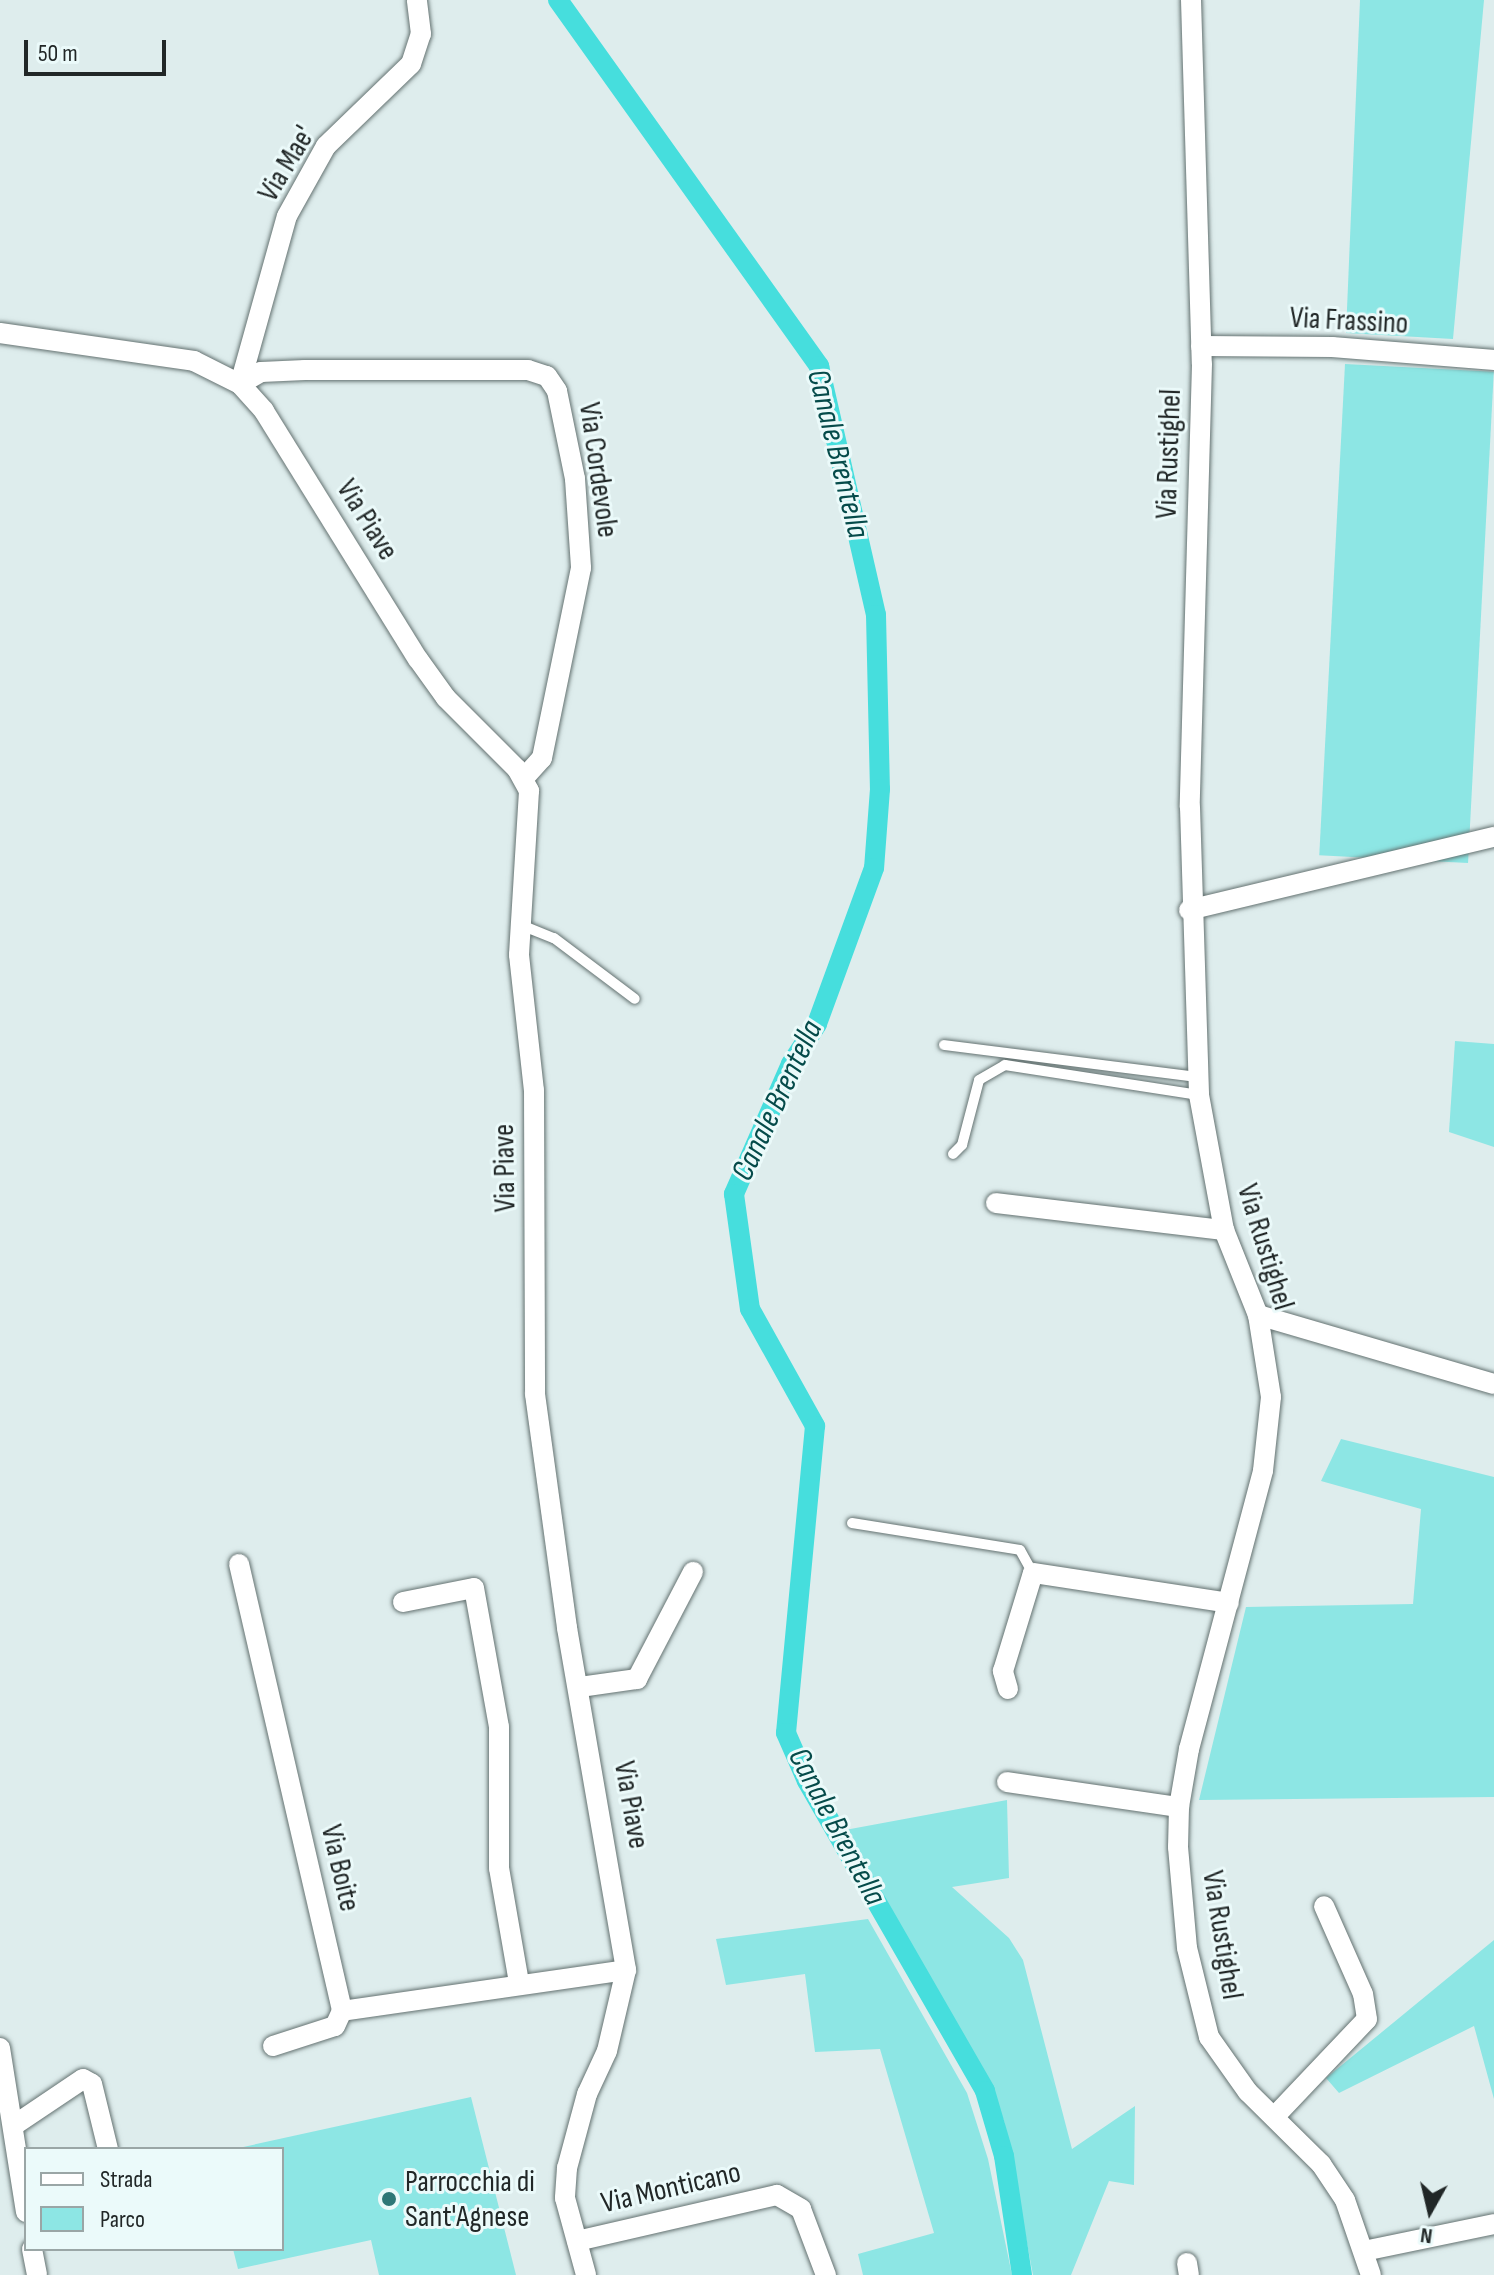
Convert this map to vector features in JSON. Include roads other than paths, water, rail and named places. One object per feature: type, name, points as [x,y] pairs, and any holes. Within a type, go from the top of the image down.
[{"type":"street","name":"Via Mae'","points":[[240,384],[287,216],[326,146],[411,64],[421,34],[417,0]]},
{"type":"street","name":"Via Rustighel","points":[[1191,0],[1201,346],[1189,910],[1198,1086],[1224,1230],[1258,1315],[1271,1397],[1263,1471],[1179,1807],[1187,1948],[1209,2037],[1248,2092],[1276,2115],[1345,2200],[1371,2275]]},
{"type":"street","name":"Via Piave","points":[[0,333],[194,361],[240,384],[264,411],[418,659],[446,698],[523,779],[530,805],[521,925],[534,1090],[535,1394],[554,1547],[626,1970],[607,2051],[571,2147],[565,2198],[586,2275]]},
{"type":"street","name":"Via Frassino","points":[[1201,346],[1332,347],[1494,360]]},
{"type":"street","name":"Via Cordevole","points":[[240,384],[261,372],[305,370],[528,370],[547,376],[557,391],[575,479],[581,568],[542,758],[523,779]]},
{"type":"street","points":[[1189,910],[1494,837]]},
{"type":"street","points":[[996,1203],[1224,1230]]},
{"type":"street","points":[[1258,1315],[1494,1384]]},
{"type":"street","name":"Via Boite","points":[[239,1564],[342,2011]]},
{"type":"street","points":[[580,1687],[637,1679],[693,1572]]},
{"type":"street","points":[[1008,1689],[1003,1671],[1033,1573],[1229,1603]]},
{"type":"street","points":[[403,1602],[474,1588],[499,1727],[499,1868],[519,1983]]},
{"type":"street","points":[[1007,1782],[1179,1807]]},
{"type":"street","points":[[1276,2115],[1367,2019],[1363,1994],[1324,1906]]},
{"type":"street","points":[[273,2046],[335,2026],[342,2011],[519,1983],[626,1970]]},
{"type":"street","points":[[0,2048],[24,2199]]},
{"type":"street","points":[[13,2126],[83,2079],[92,2084],[108,2147]]},
{"type":"street","name":"Via Monticano","points":[[577,2241],[777,2195],[801,2209],[826,2275]]},
{"type":"street","points":[[1364,2251],[1494,2224]]},
{"type":"street","points":[[32,2251],[37,2275]]},
{"type":"lane","points":[[521,925],[554,938],[635,999]]},
{"type":"lane","points":[[944,1045],[1198,1086]]},
{"type":"lane","points":[[953,1154],[962,1145],[979,1080],[1005,1065],[1198,1086]]},
{"type":"lane","points":[[852,1523],[1020,1550],[1033,1573]]},
{"type":"waterway","name":"Canale Brentella","points":[[558,0],[819,366],[876,615],[880,789],[874,868],[817,1024],[791,1064],[734,1194],[750,1309],[815,1426],[786,1733],[807,1781],[985,2091],[1004,2156],[1022,2275]]},
{"type":"place","name":"Parrocchia di Sant'Agnese","points":[[389,2199]]}]
